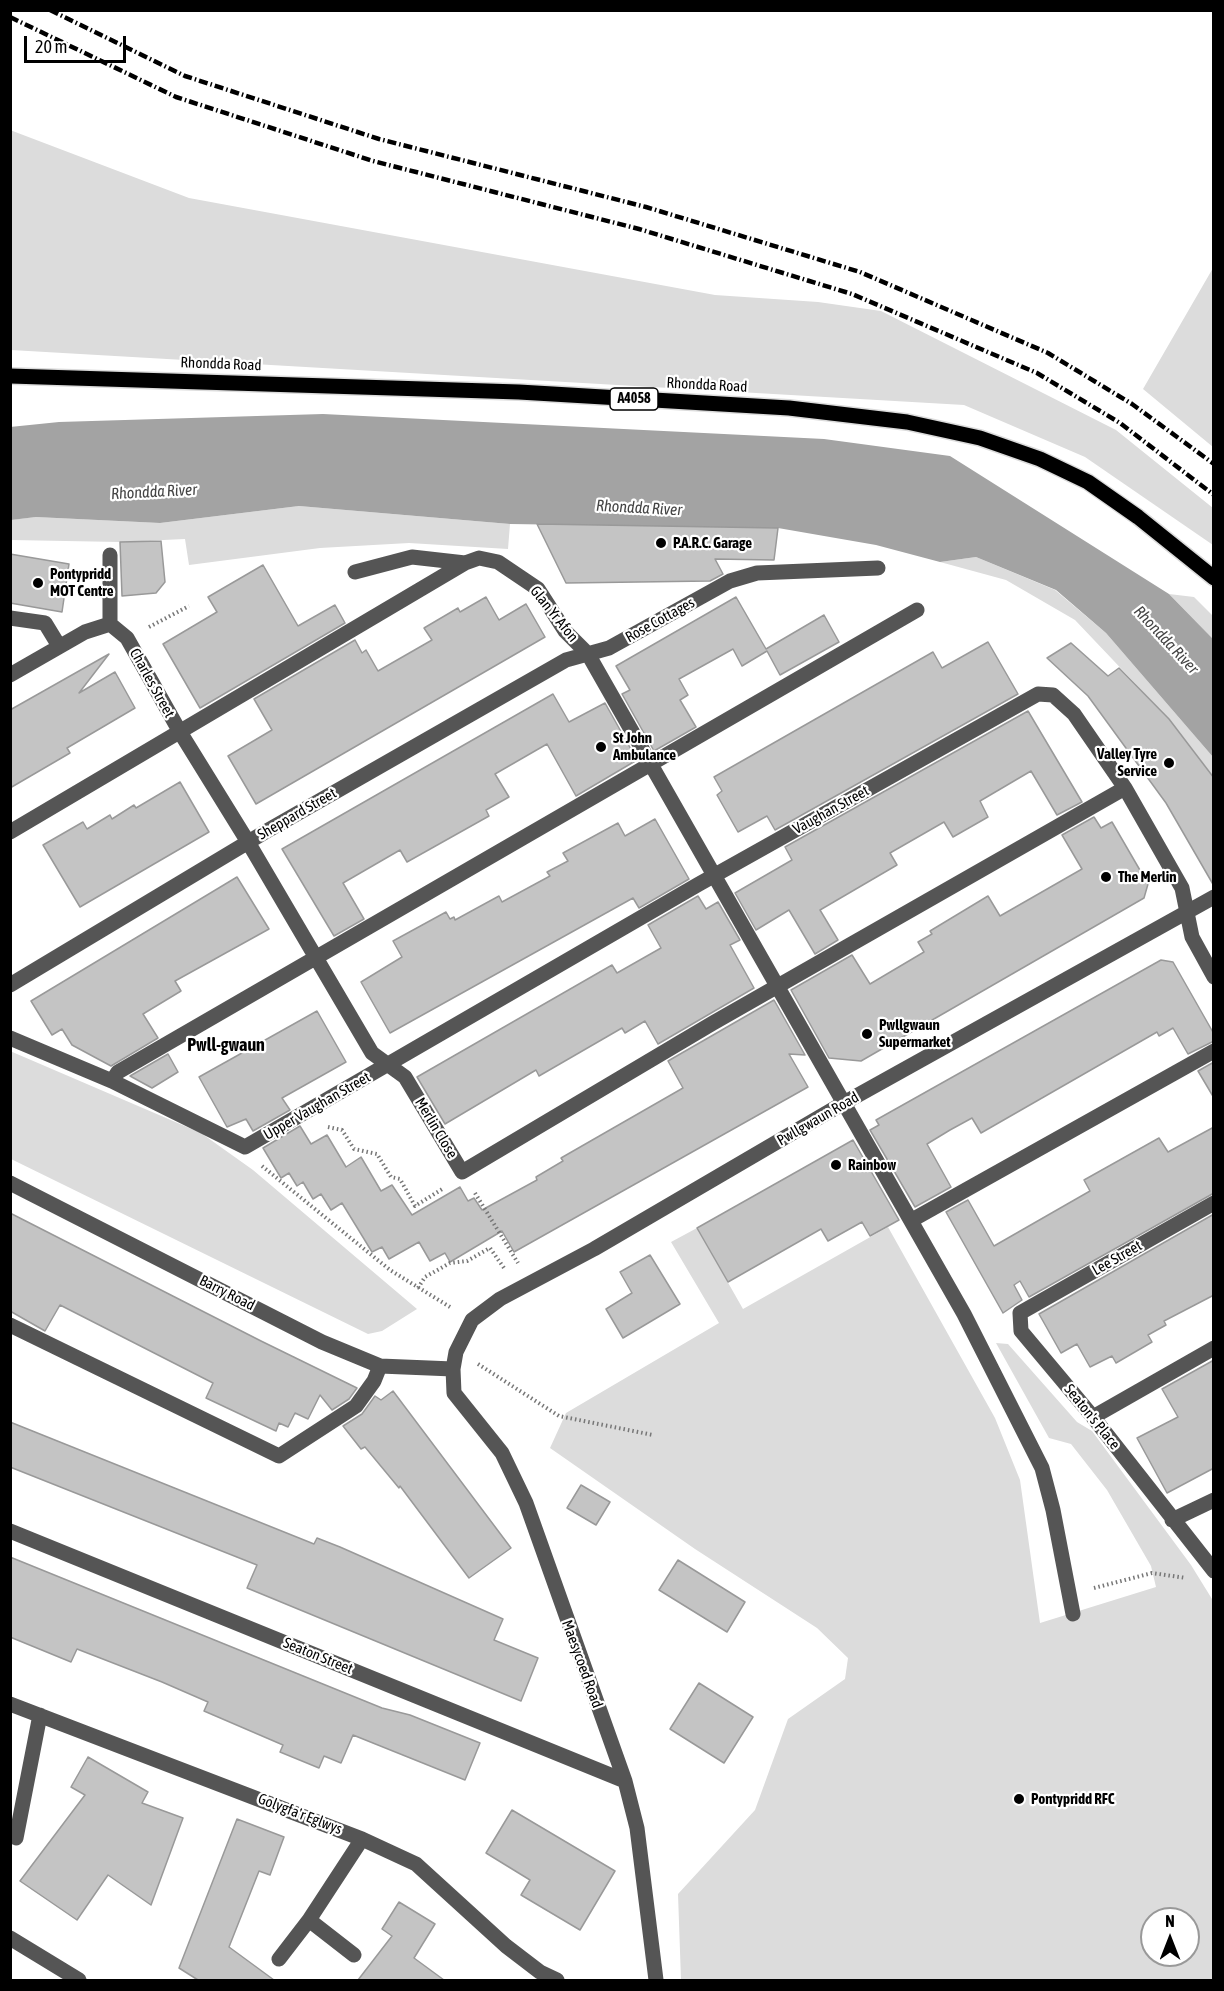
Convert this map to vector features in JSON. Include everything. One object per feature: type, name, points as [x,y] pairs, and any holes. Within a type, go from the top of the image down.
[{"type":"main road","name":"Rhondda Road","points":[[10,376],[519,392],[789,408],[907,422],[980,438],[1040,459],[1088,482],[1138,517],[1214,578]]},
{"type":"street","points":[[10,675],[85,632],[110,624],[110,555]]},
{"type":"street","points":[[355,572],[412,557],[465,563]]},
{"type":"street","name":"Glan Yr Afon","points":[[10,832],[465,563],[479,558],[498,562],[538,589],[564,631],[588,654],[964,1314],[1042,1468],[1053,1510],[1073,1614]]},
{"type":"street","name":"Rose Cottages","points":[[588,654],[609,648],[730,581],[757,573],[878,568]]},
{"type":"street","points":[[112,1081],[118,1072],[917,610]]},
{"type":"street","points":[[10,618],[45,623],[59,646]]},
{"type":"street","name":"Charles Street","points":[[110,624],[127,638],[180,732],[248,842],[315,958]]},
{"type":"street","name":"Sheppard Street","points":[[10,985],[248,842],[566,660],[588,654]]},
{"type":"street","name":"Vaughan Street","points":[[388,1064],[714,875],[1038,694],[1053,695],[1074,714],[1125,788],[1182,888],[1192,937],[1214,977]]},
{"type":"street","points":[[462,1172],[777,986],[1125,788]]},
{"type":"street","name":"Pwllgwaun Road","points":[[472,1320],[528,1284],[594,1249],[843,1104],[1214,897]]},
{"type":"street","name":"Merlin Close","points":[[315,958],[372,1053],[405,1077],[462,1172]]},
{"type":"street","points":[[10,1038],[112,1081],[245,1147]]},
{"type":"street","points":[[912,1220],[1214,1051]]},
{"type":"street","name":"Upper Vaughan Street","points":[[245,1147],[388,1064]]},
{"type":"street","name":"Barry Road","points":[[10,1183],[322,1342],[380,1366],[453,1370]]},
{"type":"street","name":"Lee Street","points":[[1020,1313],[1214,1203]]},
{"type":"street","name":"Seaton's Place","points":[[1020,1313],[1021,1331],[1093,1417],[1214,1571]]},
{"type":"street","points":[[453,1370],[456,1352],[472,1320]]},
{"type":"street","points":[[10,1325],[279,1456],[356,1406],[374,1381],[380,1366]]},
{"type":"street","points":[[1093,1417],[1214,1348]]},
{"type":"street","name":"Maesycoed Road","points":[[453,1370],[454,1393],[502,1453],[526,1503],[625,1781],[637,1828],[656,1980]]},
{"type":"street","points":[[1172,1520],[1214,1500]]},
{"type":"street","name":"Seaton Street","points":[[10,1531],[625,1781]]},
{"type":"street","name":"Golygfa'r Eglwys","points":[[10,1704],[362,1839],[416,1863],[506,1946],[540,1972],[557,1980]]},
{"type":"street","points":[[16,1838],[40,1715]]},
{"type":"street","points":[[279,1959],[309,1920],[362,1839]]},
{"type":"street","points":[[309,1920],[354,1955]]},
{"type":"street","points":[[10,1938],[79,1980]]},
{"type":"path","points":[[127,638],[189,606]]},
{"type":"path","name":"Merlin Close","points":[[314,1108],[323,1125],[342,1130],[354,1149],[377,1154],[391,1177],[400,1179],[416,1206],[458,1180],[462,1172]]},
{"type":"path","points":[[245,1147],[268,1173],[390,1270],[472,1320]]},
{"type":"path","points":[[462,1172],[517,1261],[528,1284]]},
{"type":"path","points":[[418,1288],[425,1277],[450,1263],[467,1261],[490,1248],[503,1269],[517,1261]]},
{"type":"path","points":[[456,1352],[494,1372],[559,1416],[653,1435]]},
{"type":"path","points":[[1069,1595],[1152,1573],[1193,1579]]},
{"type":"shaded area","points":[[10,130],[189,198],[715,295],[818,302],[881,311],[1116,430],[1213,508],[1213,545],[1085,457],[964,405],[11,350]]},
{"type":"shaded area","points":[[1213,268],[1213,447],[1143,389]]},
{"type":"shaded area","points":[[299,506],[510,524],[508,549],[409,543],[320,548],[189,565],[185,539],[120,542],[11,540],[10,520],[36,517],[160,523]]},
{"type":"shaded area","points":[[976,557],[1055,590],[1106,633],[1213,757],[1213,776],[1169,719],[1075,620],[1006,580],[940,562]]},
{"type":"shaded area","points":[[1169,594],[1194,597],[1213,616],[1213,639]]},
{"type":"shaded area","points":[[10,1051],[201,1133],[253,1170],[417,1309],[382,1331],[368,1334],[11,1159]]},
{"type":"shaded area","points":[[888,1227],[995,1418],[1020,1480],[1040,1623],[1156,1587],[1151,1566],[1107,1490],[1071,1444],[1049,1438],[996,1343],[1008,1344],[1077,1422],[1092,1431],[1191,1565],[1212,1599],[1213,1980],[681,1980],[678,1894],[755,1810],[788,1719],[845,1679],[848,1658],[817,1628],[695,1549],[550,1448],[566,1413],[719,1323],[671,1242],[697,1228],[743,1309]]},
{"type":"water","name":"Rhondda River","points":[[323,414],[824,439],[950,456],[1169,594],[1213,639],[1213,757],[1106,633],[1056,590],[976,557],[940,562],[876,545],[778,528],[510,524],[299,506],[160,523],[36,517],[11,520],[10,427],[59,422]]},
{"type":"building","name":"P.A.R.C. Garage","points":[[537,524],[778,528],[774,560],[715,559],[723,574],[710,581],[566,583]]},
{"type":"building","points":[[161,541],[165,582],[156,593],[122,596],[120,542]]},
{"type":"building","name":"Pontypridd MOT Centre","points":[[10,554],[69,564],[62,612],[10,603]]},
{"type":"building","points":[[263,565],[298,626],[335,605],[345,623],[200,708],[163,644],[217,612],[208,597]]},
{"type":"building","points":[[486,597],[499,620],[526,604],[545,637],[256,804],[228,756],[272,730],[254,699],[355,640],[362,653],[366,650],[378,671],[432,640],[424,628],[458,608],[460,612]]},
{"type":"building","points":[[736,597],[766,649],[824,615],[839,642],[780,675],[767,651],[742,666],[733,649],[679,679],[688,695],[680,700],[696,727],[654,751],[622,694],[630,690],[616,666]]},
{"type":"building","points":[[988,642],[1018,694],[775,830],[767,816],[738,832],[717,795],[722,791],[714,777],[933,652],[942,668]]},
{"type":"building","points":[[1071,643],[1108,676],[1119,668],[1169,719],[1214,778],[1214,886],[1166,803],[1088,696],[1047,658]]},
{"type":"building","points":[[109,654],[79,693],[115,672],[135,708],[67,748],[70,753],[10,788],[10,710]]},
{"type":"building","points":[[553,694],[569,722],[605,703],[637,760],[576,796],[547,744],[495,774],[509,797],[486,810],[489,816],[407,862],[400,850],[343,883],[364,919],[334,936],[282,849]]},
{"type":"building","points":[[1028,711],[1082,802],[1057,815],[1031,771],[980,801],[988,817],[953,837],[944,822],[890,853],[897,865],[820,910],[838,940],[815,954],[789,910],[756,930],[735,893],[792,860],[785,847]]},
{"type":"building","points":[[180,782],[209,832],[80,907],[43,845],[83,822],[87,829],[110,815],[112,819],[134,805],[136,808]]},
{"type":"building","points":[[1094,817],[1101,828],[1112,822],[1148,884],[1144,898],[861,1061],[829,1058],[791,990],[852,955],[870,984],[924,952],[918,942],[932,934],[930,931],[988,896],[1000,916],[1082,869],[1062,835]]},
{"type":"building","points":[[655,819],[689,879],[639,908],[633,898],[390,1033],[361,982],[402,957],[393,941],[446,912],[450,919],[454,917],[455,920],[499,896],[502,902],[550,876],[547,872],[568,861],[563,853],[618,823],[625,836]]},
{"type":"building","points":[[237,877],[269,929],[175,981],[181,991],[143,1014],[158,1038],[111,1066],[72,1045],[62,1029],[52,1035],[31,1001]]},
{"type":"building","points":[[698,896],[706,909],[718,902],[740,940],[730,945],[754,988],[658,1044],[645,1021],[625,1033],[622,1028],[539,1076],[536,1070],[445,1124],[417,1077],[612,965],[617,973],[661,948],[648,925]]},
{"type":"building","points":[[1161,960],[1173,962],[1214,1034],[1214,1041],[1188,1054],[1173,1028],[1159,1036],[1157,1032],[981,1133],[972,1118],[950,1130],[927,1144],[951,1187],[915,1207],[870,1130],[879,1125],[876,1120]]},
{"type":"building","points":[[774,1000],[805,1055],[789,1054],[808,1087],[514,1252],[502,1231],[450,1262],[445,1253],[430,1261],[419,1242],[389,1259],[382,1247],[372,1252],[342,1203],[331,1210],[321,1194],[313,1199],[303,1182],[297,1186],[289,1173],[281,1178],[263,1148],[300,1126],[311,1144],[327,1135],[346,1167],[361,1157],[381,1191],[392,1185],[412,1215],[460,1187],[468,1201],[474,1198],[482,1210],[537,1180],[536,1177],[563,1161],[561,1158],[683,1088],[668,1061]]},
{"type":"building","points":[[317,1011],[346,1062],[282,1098],[290,1110],[253,1131],[246,1119],[227,1127],[199,1077]]},
{"type":"building","points":[[168,1054],[178,1072],[152,1088],[130,1076]]},
{"type":"building","points":[[1214,1062],[1214,1098],[1198,1071]]},
{"type":"building","points":[[1214,1127],[1214,1193],[1029,1297],[1020,1281],[1014,1285],[1022,1300],[1003,1313],[946,1212],[968,1200],[994,1246],[1090,1191],[1084,1180],[1159,1138],[1168,1152]]},
{"type":"building","points":[[853,1140],[899,1220],[870,1236],[862,1222],[828,1241],[821,1229],[728,1282],[697,1228]]},
{"type":"building","points":[[10,1213],[357,1388],[349,1399],[332,1410],[320,1395],[308,1419],[295,1413],[288,1427],[279,1423],[276,1431],[206,1398],[213,1383],[60,1305],[45,1331],[10,1311]]},
{"type":"building","points":[[1214,1214],[1214,1295],[1164,1321],[1166,1325],[1148,1335],[1152,1342],[1116,1363],[1112,1356],[1090,1367],[1077,1344],[1061,1353],[1039,1314]]},
{"type":"building","points":[[650,1255],[680,1304],[623,1338],[606,1309],[632,1293],[620,1272]]},
{"type":"building","points":[[1214,1360],[1214,1468],[1167,1493],[1137,1438],[1178,1417],[1162,1389]]},
{"type":"building","points":[[393,1391],[511,1548],[469,1578],[400,1486],[399,1488],[365,1447],[361,1449],[343,1426],[362,1414],[375,1396],[381,1400]]},
{"type":"building","points":[[10,1422],[314,1544],[317,1538],[340,1547],[503,1619],[494,1640],[538,1658],[521,1701],[247,1588],[257,1565],[10,1467]]},
{"type":"building","points":[[581,1485],[610,1502],[596,1525],[567,1508]]},
{"type":"building","points":[[10,1557],[382,1708],[410,1715],[480,1743],[465,1780],[353,1735],[341,1763],[324,1756],[319,1768],[280,1752],[283,1745],[204,1711],[208,1702],[162,1682],[77,1649],[71,1662],[10,1637]]},
{"type":"building","points":[[678,1560],[745,1602],[727,1632],[659,1590]]},
{"type":"building","points":[[699,1683],[753,1717],[724,1763],[670,1729]]},
{"type":"building","points":[[88,1757],[148,1792],[142,1803],[183,1818],[151,1905],[108,1875],[77,1920],[20,1881],[85,1795],[71,1787]]},
{"type":"building","points":[[512,1810],[615,1871],[580,1930],[521,1895],[530,1880],[486,1853]]},
{"type":"building","points":[[237,1819],[284,1837],[270,1875],[259,1871],[229,1947],[274,1980],[198,1980],[179,1968]]},
{"type":"building","points":[[399,1902],[435,1924],[414,1958],[444,1980],[358,1980],[392,1936],[382,1929]]},
{"type":"railway","points":[[50,10],[185,76],[379,139],[646,207],[860,272],[1048,353],[1132,404],[1214,464]]},
{"type":"railway","points":[[10,17],[176,97],[373,161],[639,229],[852,294],[1037,373],[1120,423],[1214,495]]},
{"type":"place","name":"P.A.R.C. Garage","points":[[661,543]]},
{"type":"place","name":"Pontypridd MOT Centre","points":[[38,583]]},
{"type":"place","name":"St John Ambulance","points":[[601,747]]},
{"type":"place","name":"Valley Tyre Service","points":[[1169,763]]},
{"type":"place","name":"The Merlin","points":[[1106,877]]},
{"type":"place","name":"Pwllgwaun Supermarket","points":[[867,1034]]},
{"type":"place","name":"Rainbow","points":[[836,1165]]},
{"type":"place","name":"Pontypridd RFC","points":[[1019,1799]]},
{"type":"district","name":"Pwll-gwaun","points":[[226,1045]]}]
